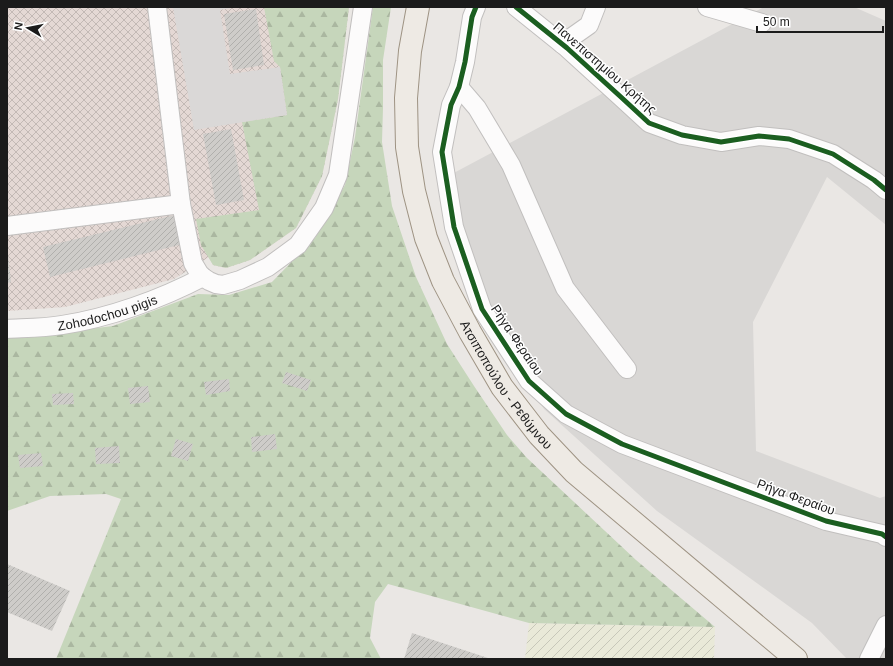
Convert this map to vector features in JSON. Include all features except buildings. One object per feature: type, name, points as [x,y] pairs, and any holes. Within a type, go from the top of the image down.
[{"type":"main road","name":"Ατσιποπούλου - Ρεθύμνου","points":[[418,7],[410,52],[406,98],[407,147],[414,191],[426,238],[443,281],[477,344],[502,387],[538,435],[574,472],[796,659]]},
{"type":"street","points":[[157,7],[181,204],[193,262],[203,277],[216,284],[240,280],[268,267],[298,245],[324,208],[338,175],[363,7]]},
{"type":"street","name":"Ρήγα Φεραίου","points":[[476,7],[472,17],[465,62],[459,87],[451,105],[442,152],[454,227],[482,309],[529,381],[566,414],[622,444],[826,521],[884,535]]},
{"type":"street","name":"Πανεπιστημίου Κρήτης","points":[[516,7],[562,44],[649,123],[682,135],[721,142],[759,136],[789,139],[833,154],[874,180],[886,190]]},
{"type":"street","points":[[562,44],[589,25],[596,7]]},
{"type":"street","points":[[707,7],[762,23]]},
{"type":"street","points":[[459,87],[477,108],[511,165],[565,288],[627,369]]},
{"type":"street","points":[[7,226],[181,204]]},
{"type":"street","name":"Zohodochou pigis","points":[[7,329],[61,325],[103,316],[182,289],[203,277]]},
{"type":"street","points":[[869,659],[886,625]]},
{"type":"shaded area","points":[[7,7],[349,7],[338,99],[322,176],[296,228],[250,260],[226,268],[213,265],[209,257],[174,279],[65,307],[7,311]]},
{"type":"shaded area","points":[[173,7],[237,7],[220,10],[230,74],[280,67],[287,115],[194,130]]},
{"type":"shaded area","points":[[764,7],[854,7],[886,21],[886,225],[827,177],[753,322],[756,451],[880,498],[886,496],[886,659],[847,659],[812,623],[657,511],[544,409],[483,314],[450,175]]},
{"type":"green space","points":[[264,7],[349,7],[338,99],[322,176],[296,228],[250,260],[226,268],[213,265],[201,245],[196,219],[259,210],[242,122],[287,115],[280,67],[274,61]]},
{"type":"green space","points":[[373,7],[391,7],[383,60],[382,142],[392,206],[416,277],[447,344],[507,435],[527,458],[636,560],[715,627],[529,623],[388,584],[375,602],[370,638],[381,659],[56,659],[121,499],[106,494],[50,496],[7,511],[7,337],[24,337],[113,326],[198,294],[229,295],[272,282],[315,238],[345,185],[355,137]]},
{"type":"green space","points":[[529,623],[715,627],[714,659],[525,659]]},
{"type":"cycle path","points":[[476,7],[472,17],[465,62],[459,87],[451,105],[442,152],[454,227],[482,309],[529,381],[566,414],[622,444],[826,521],[882,534],[886,537]]},
{"type":"cycle path","points":[[516,7],[567,48],[649,123],[682,135],[721,142],[759,136],[789,139],[833,154],[874,180],[886,190]]}]
